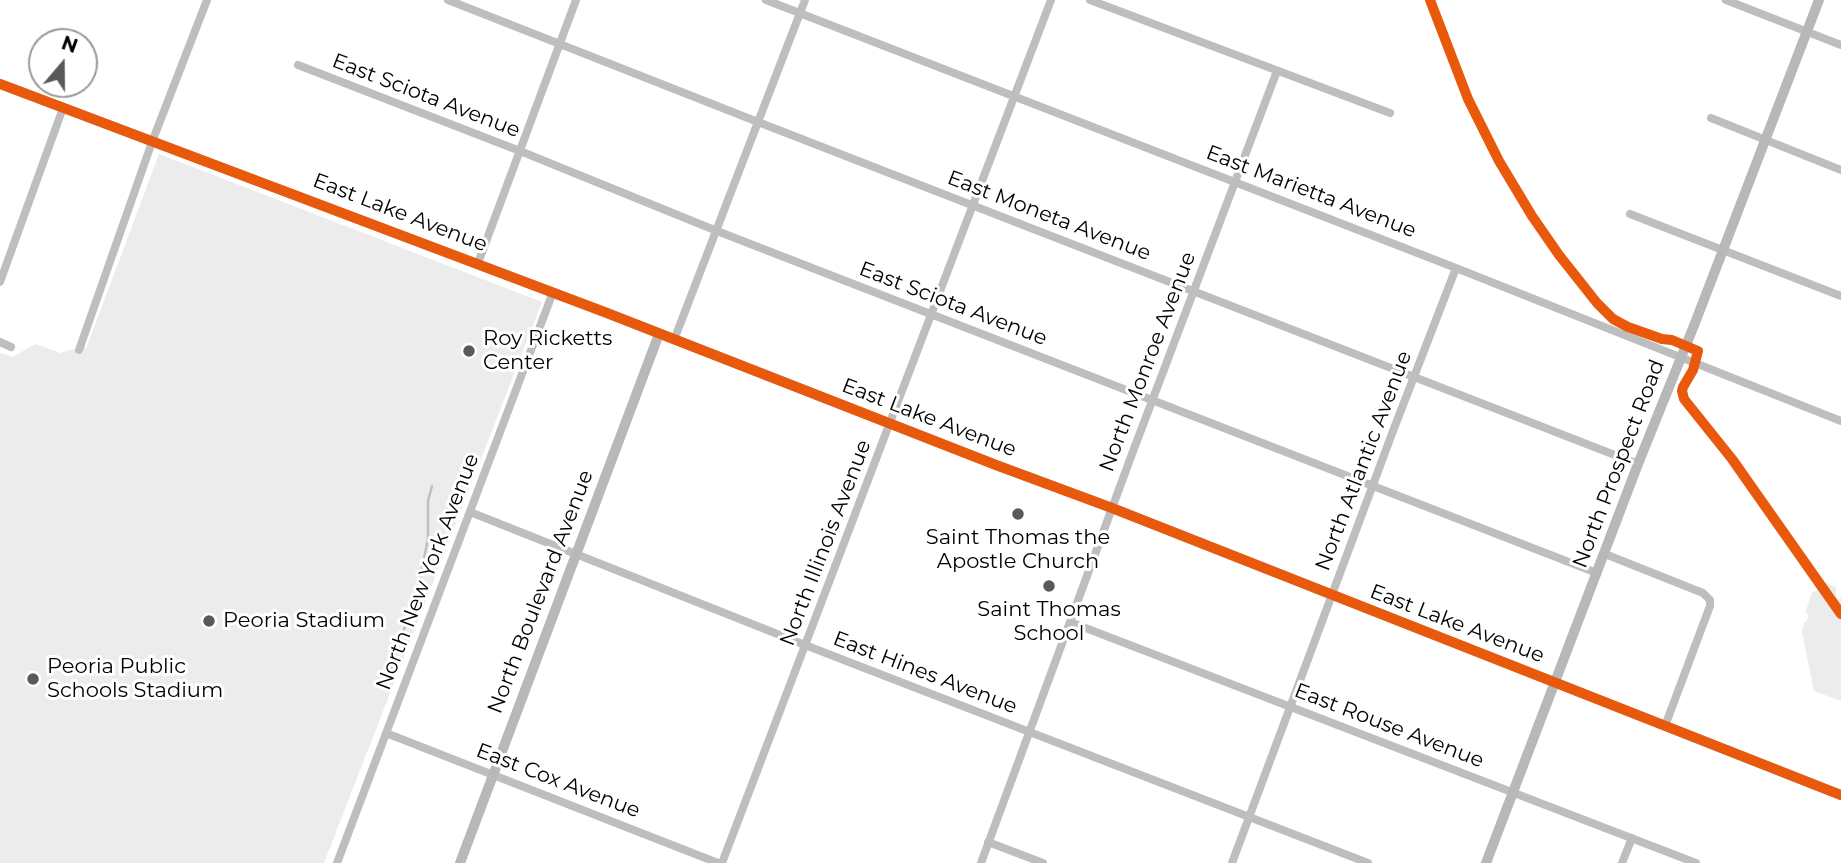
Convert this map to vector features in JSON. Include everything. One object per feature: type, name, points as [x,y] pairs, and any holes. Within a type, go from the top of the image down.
[{"type":"street","points":[[79,350],[152,142],[207,0]]},
{"type":"street","name":"East Moneta Avenue","points":[[448,0],[1638,464]]},
{"type":"street","points":[[478,263],[576,0]]},
{"type":"street","name":"East Marietta Avenue","points":[[766,0],[1841,421]]},
{"type":"street","points":[[674,340],[805,0]]},
{"type":"street","name":"North Illinois Avenue","points":[[720,863],[806,645],[1051,0]]},
{"type":"street","points":[[1090,0],[1390,113]]},
{"type":"street","points":[[1726,0],[1841,45]]},
{"type":"street","name":"North Prospect Road","points":[[1486,863],[1819,0]]},
{"type":"street","name":"East Sciota Avenue","points":[[298,65],[1597,573]]},
{"type":"street","name":"North Monroe Avenue","points":[[981,863],[1277,71]]},
{"type":"street","name":"East Lake Avenue","points":[[0,84],[478,263],[1112,508],[1841,795]]},
{"type":"street","points":[[0,282],[63,108]]},
{"type":"street","points":[[1711,118],[1841,170]]},
{"type":"street","points":[[1630,214],[1841,296]]},
{"type":"street","name":"North Atlantic Avenue","points":[[1232,863],[1456,268]]},
{"type":"street","name":"North New York Avenue","points":[[337,863],[553,292]]},
{"type":"street","name":"North Boulevard Avenue","points":[[460,863],[659,334]]},
{"type":"street","points":[[0,342],[11,347]]},
{"type":"street","name":"East Hines Avenue","points":[[470,512],[1368,863]]},
{"type":"street","points":[[1605,554],[1703,593],[1710,600],[1665,726]]},
{"type":"street","name":"East Rouse Avenue","points":[[1070,622],[1696,863]]},
{"type":"street","name":"East Cox Avenue","points":[[386,733],[720,863]]},
{"type":"street","points":[[1622,863],[1632,838]]},
{"type":"street","points":[[988,842],[1043,863]]},
{"type":"shaded area","name":"Peoria Stadium","points":[[159,154],[542,302],[324,863],[0,863],[0,355],[1,353],[12,357],[36,344],[60,353],[85,346],[86,349]]},
{"type":"shaded area","points":[[1821,581],[1836,587],[1836,597],[1841,597],[1841,701],[1814,691],[1802,632],[1807,621],[1806,611],[1812,592],[1819,590]]},
{"type":"waterway","points":[[389,674],[418,588],[428,539],[428,501],[432,486]]},
{"type":"cycle path","points":[[1430,0],[1468,99],[1499,161],[1532,216],[1559,255],[1613,319],[1628,327],[1698,351],[1693,370],[1683,387],[1684,399],[1732,459],[1841,614]]},
{"type":"cycle path","points":[[0,84],[607,313],[1112,508],[1841,795]]},
{"type":"place","name":"Roy Ricketts Center","points":[[469,351]]},
{"type":"place","name":"Saint Thomas the Apostle Church","points":[[1018,514]]},
{"type":"place","name":"Saint Thomas School","points":[[1049,586]]},
{"type":"place","name":"Peoria Stadium","points":[[209,621]]},
{"type":"place","name":"Peoria Public Schools Stadium","points":[[33,679]]}]
